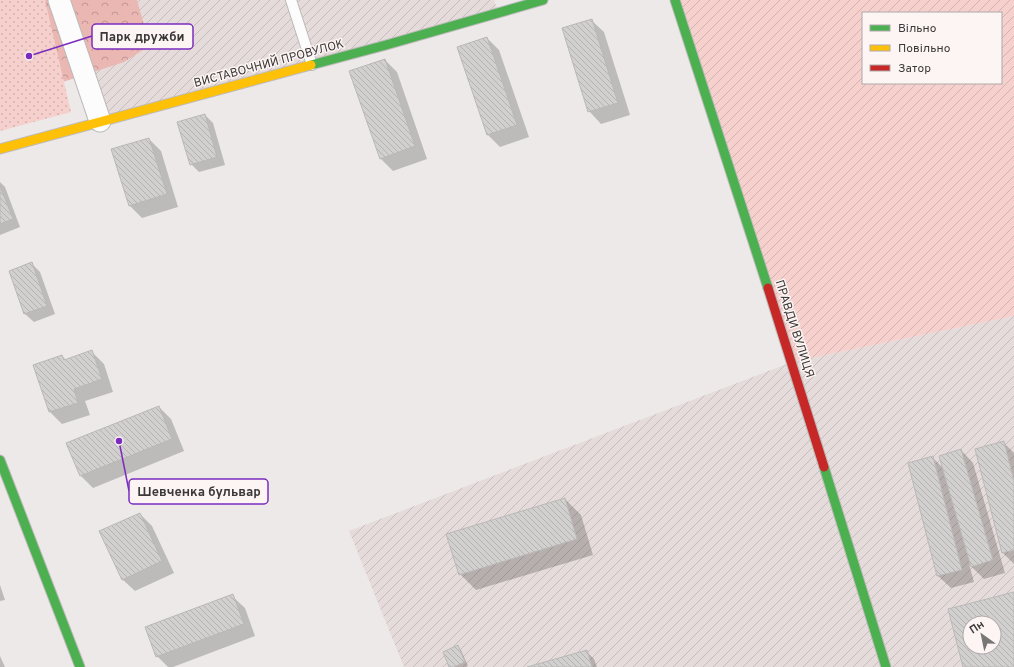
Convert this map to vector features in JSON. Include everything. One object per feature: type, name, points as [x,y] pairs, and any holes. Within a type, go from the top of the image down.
[{"type":"street","points":[[59,0],[100,121]]},
{"type":"street","name":"ВИСТАВОЧНИЙ ПРОВУЛОК","points":[[0,149],[499,14],[543,0]]},
{"type":"street","name":"ПРАВДИ ВУЛИЦЯ","points":[[675,0],[792,362],[886,667]]},
{"type":"street","points":[[0,460],[80,667]]},
{"type":"lane","points":[[291,0],[312,65]]},
{"type":"shaded area","points":[[0,0],[45,0],[71,112],[0,131]]},
{"type":"shaded area","points":[[71,0],[494,0],[499,14],[100,121]]},
{"type":"shaded area","points":[[675,0],[1014,0],[1014,316],[792,362]]},
{"type":"shaded area","points":[[1014,316],[1014,667],[404,667],[349,531],[792,362]]},
{"type":"green space","points":[[0,0],[137,0],[145,28],[143,50],[124,62],[14,98]]},
{"type":"building","points":[[592,19],[618,103],[588,112],[562,28]]},
{"type":"building","points":[[487,37],[517,125],[487,135],[457,47]]},
{"type":"building","points":[[385,59],[415,146],[380,159],[349,71]]},
{"type":"building","points":[[205,114],[217,157],[190,165],[177,122]]},
{"type":"building","points":[[149,138],[167,194],[129,206],[111,149]]},
{"type":"building","points":[[0,186],[13,219],[0,224]]},
{"type":"building","points":[[32,262],[47,306],[24,314],[9,271]]},
{"type":"building","points":[[92,350],[102,379],[74,389],[78,403],[49,412],[33,365],[62,355],[64,360]]},
{"type":"building","points":[[159,406],[172,439],[80,476],[66,443]]},
{"type":"building","points":[[1004,441],[1014,481],[1014,550],[1002,553],[975,449]]},
{"type":"building","points":[[961,449],[993,560],[971,567],[939,456]]},
{"type":"building","points":[[933,456],[962,570],[937,576],[908,463]]},
{"type":"building","points":[[565,498],[577,539],[459,575],[446,534]]},
{"type":"building","points":[[140,513],[162,561],[122,580],[99,531]]},
{"type":"building","points":[[1014,592],[1014,667],[963,667],[948,609]]},
{"type":"building","points":[[233,594],[244,624],[156,657],[145,627]]},
{"type":"building","points":[[458,645],[465,662],[454,667],[449,667],[443,652]]},
{"type":"building","points":[[587,650],[592,667],[527,667]]},
{"type":"traffic: fast","points":[[311,65],[543,0]]},
{"type":"traffic: fast","points":[[675,0],[768,288]]},
{"type":"traffic: fast","points":[[0,460],[80,667]]},
{"type":"traffic: fast","points":[[824,467],[886,667]]},
{"type":"traffic: slow","points":[[0,149],[311,65]]},
{"type":"traffic: jam","points":[[768,288],[824,467]]},
{"type":"place","name":"Парк дружби","points":[[29,56]]},
{"type":"place","name":"Шевченка бульвар","points":[[119,441]]}]
